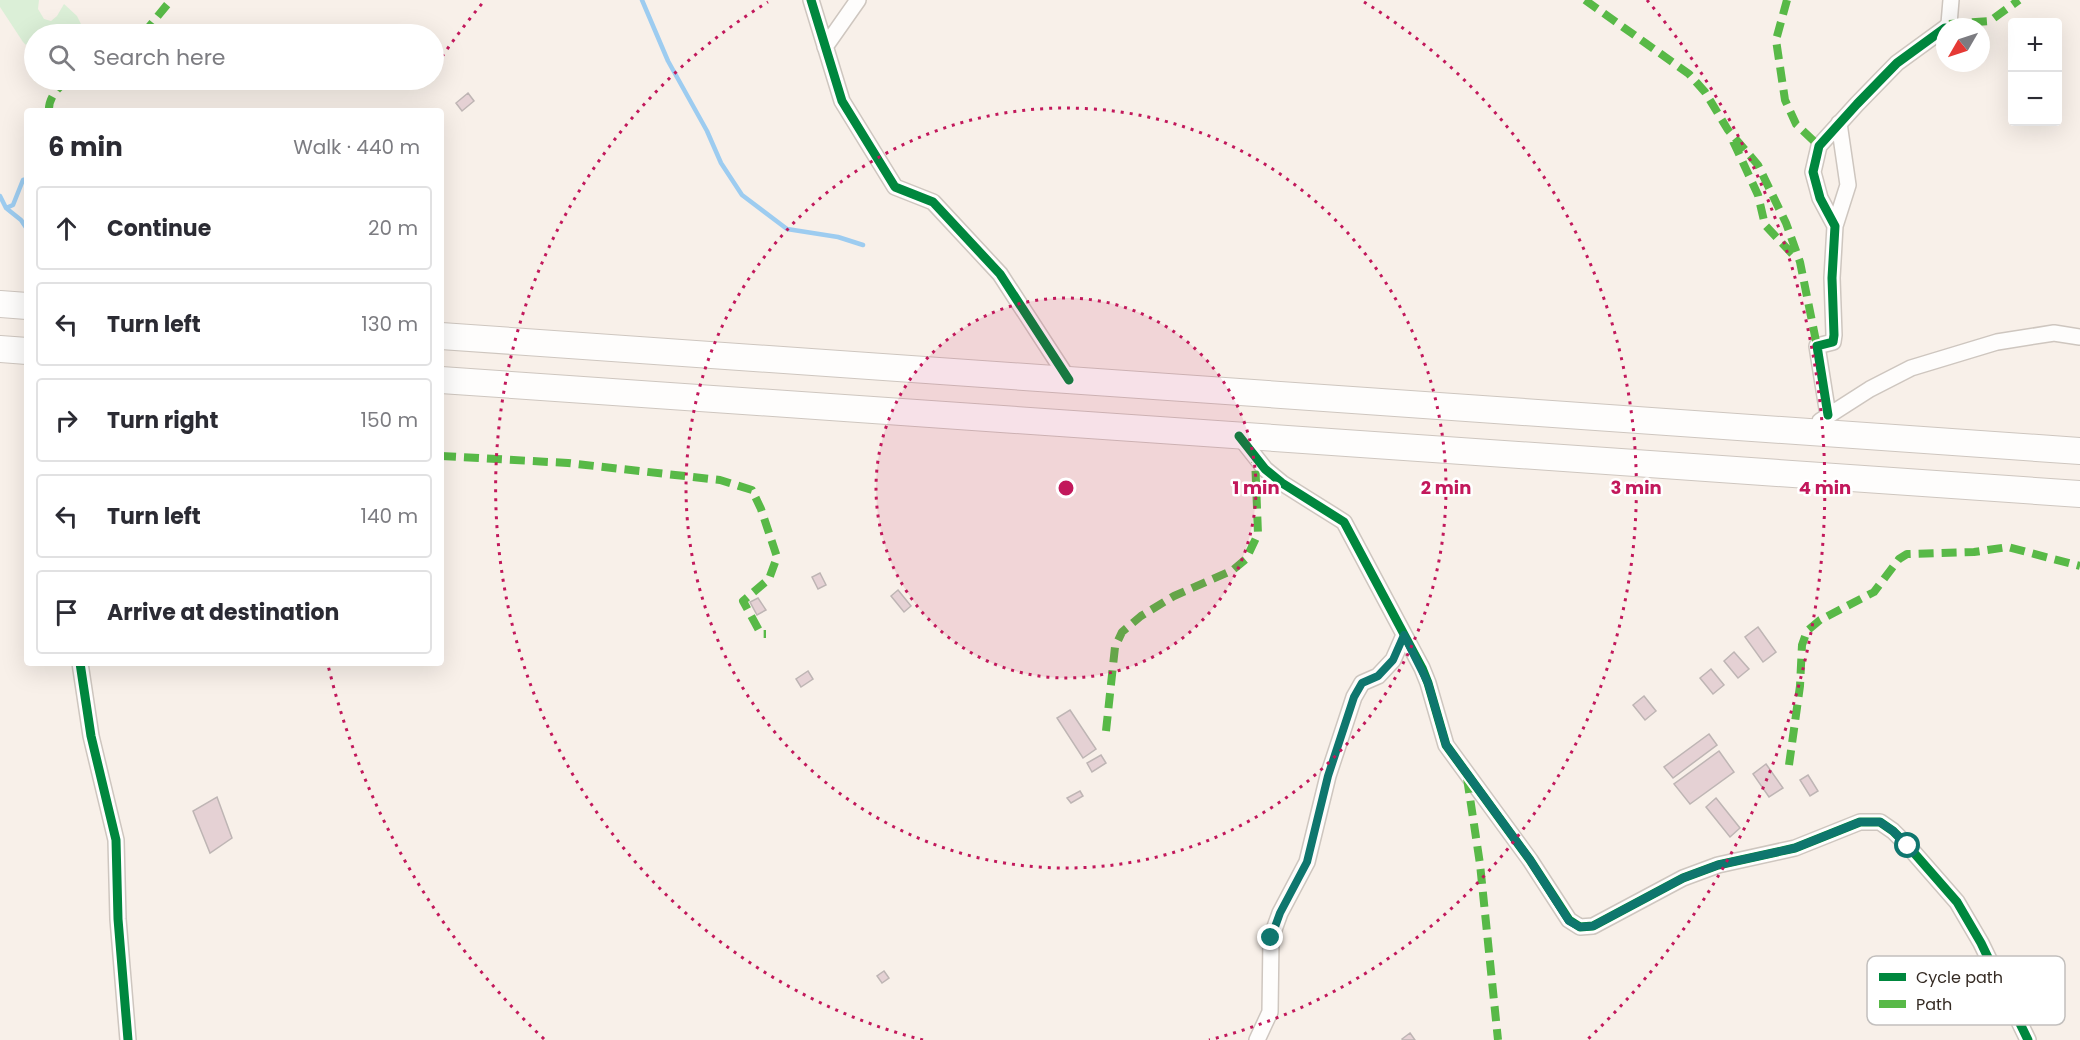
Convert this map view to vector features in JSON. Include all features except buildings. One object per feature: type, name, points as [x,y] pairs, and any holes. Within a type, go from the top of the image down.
[{"type":"highway","points":[[0,304],[24,306]]},
{"type":"highway","points":[[444,336],[2080,451]]},
{"type":"highway","points":[[0,349],[24,351]]},
{"type":"highway","points":[[444,380],[2080,494]]},
{"type":"street","points":[[811,0],[842,100],[895,187],[933,202],[1000,274],[1069,380]]},
{"type":"street","points":[[825,47],[858,0]]},
{"type":"street","points":[[1950,18],[1951,0]]},
{"type":"street","points":[[1835,226],[1820,198],[1813,172],[1819,146],[1897,63],[1936,34]]},
{"type":"street","points":[[1828,415],[1817,346],[1833,342],[1834,335],[1832,278],[1835,226],[1848,185],[1839,123]]},
{"type":"street","points":[[1803,432],[1870,389],[1911,368],[1997,342],[2054,333],[2080,338]]},
{"type":"street","points":[[1239,436],[1265,469],[1282,483],[1344,522],[1428,683],[1446,745],[1530,860],[1569,921],[1580,927],[1593,926],[1692,875],[1718,865],[1795,848],[1860,822],[1880,822],[1908,846],[1957,902],[1987,956]]},
{"type":"street","points":[[1257,1040],[1270,1012],[1271,938],[1280,913],[1307,862],[1328,776],[1354,697],[1362,683],[1378,676],[1393,660],[1404,635]]},
{"type":"street","points":[[80,666],[91,736],[116,840],[118,919],[128,1040]]},
{"type":"street","points":[[2021,1025],[2028,1040]]},
{"type":"green space","points":[[0,0],[39,0],[38,9],[44,19],[51,21],[64,4],[77,16],[81,24],[24,24],[24,43],[0,7]]},
{"type":"waterway","points":[[642,0],[668,61],[707,131],[721,163],[742,195],[787,229],[838,237],[863,245]]},
{"type":"waterway","points":[[0,196],[6,208],[13,205],[24,180]]},
{"type":"waterway","points":[[6,208],[24,224]]},
{"type":"marked path","points":[[151,24],[171,0]]},
{"type":"marked path","points":[[1585,0],[1689,74],[1705,92],[1728,130],[1758,165],[1786,223],[1800,262],[1817,346]]},
{"type":"marked path","points":[[1787,0],[1776,40],[1785,100],[1796,124],[1819,146]]},
{"type":"marked path","points":[[1990,21],[2019,0]]},
{"type":"marked path","points":[[49,108],[57,90]]},
{"type":"marked path","points":[[1733,141],[1758,195],[1765,225],[1796,258]]},
{"type":"marked path","points":[[444,456],[568,463],[720,480],[752,490],[777,557],[769,579],[743,601],[761,634],[766,634]]},
{"type":"marked path","points":[[1106,731],[1115,647],[1122,632],[1141,616],[1174,596],[1233,570],[1246,559],[1258,534],[1255,457]]},
{"type":"marked path","points":[[1789,765],[1800,686],[1802,645],[1807,631],[1820,620],[1874,592],[1899,559],[1907,554],[1974,552],[2008,547],[2080,566]]},
{"type":"marked path","points":[[1467,778],[1480,864],[1498,1040]]},
{"type":"cycle path","points":[[811,0],[842,101],[895,187],[933,202],[1000,274],[1069,380]]},
{"type":"cycle path","points":[[1828,415],[1817,346],[1833,342],[1832,278],[1835,226],[1820,198],[1813,172],[1819,146],[1897,63],[1936,35]]},
{"type":"cycle path","points":[[1239,436],[1265,469],[1282,483],[1344,522],[1422,668],[1446,745],[1530,860],[1569,920],[1580,927],[1593,926],[1683,878],[1718,865],[1795,848],[1860,822],[1880,822],[1908,846],[1957,902],[1987,956]]},
{"type":"cycle path","points":[[80,666],[91,736],[116,840],[118,919],[128,1040]]},
{"type":"cycle path","points":[[2021,1025],[2028,1040]]},
{"type":"route","points":[[1271,938],[1280,913],[1307,862],[1328,776],[1354,697],[1362,683],[1378,676],[1393,660],[1404,635],[1428,683],[1446,745],[1530,860],[1569,921],[1580,927],[1593,926],[1683,878],[1718,865],[1795,848],[1860,822],[1880,822],[1908,846]]}]
